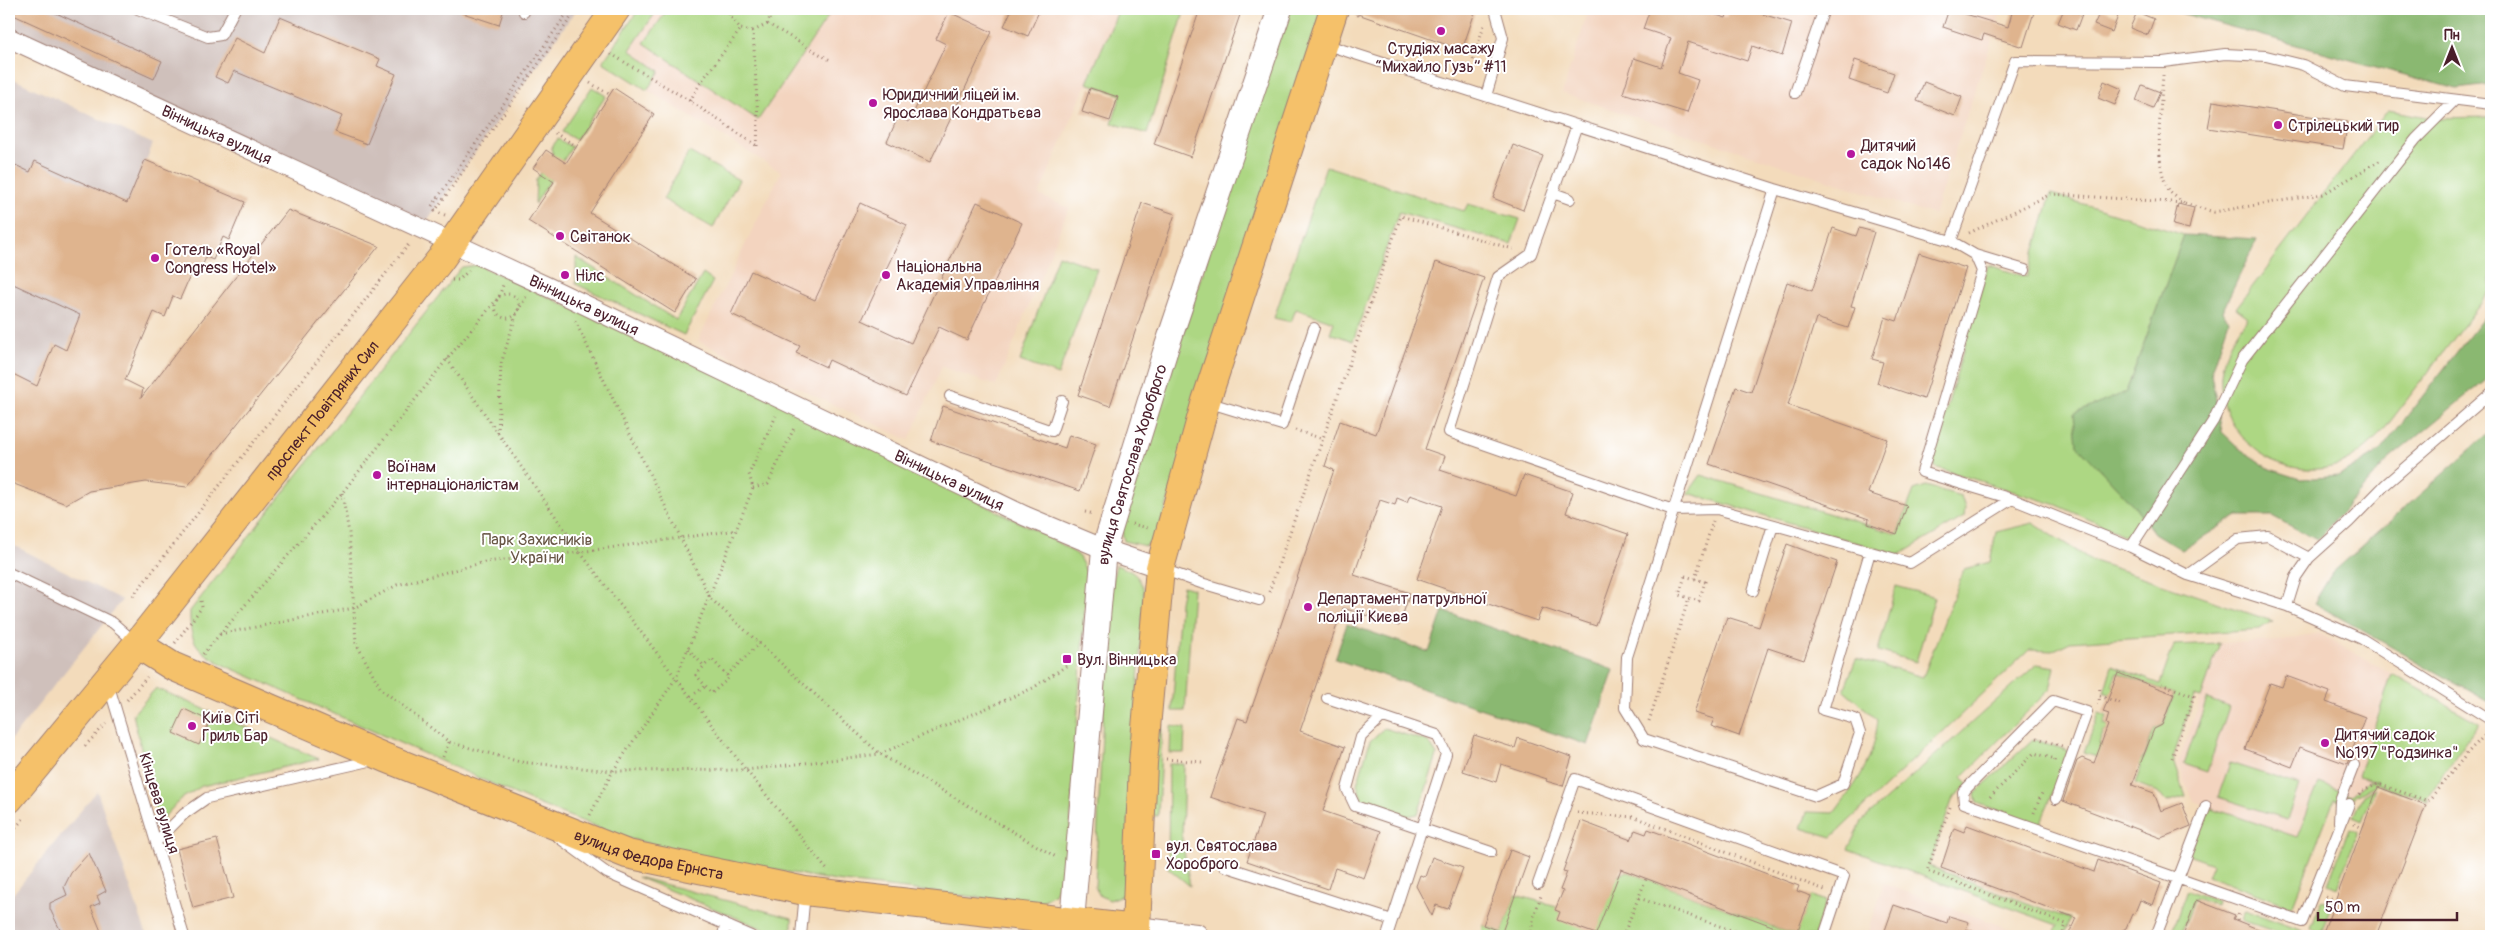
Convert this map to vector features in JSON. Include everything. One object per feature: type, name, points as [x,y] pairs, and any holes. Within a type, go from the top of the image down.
[{"type":"main road","name":"проспект Повітряних Сил","points":[[9,799],[137,644],[459,234],[616,9]]},
{"type":"main road","points":[[1136,932],[1143,763],[1160,568],[1206,401],[1334,9]]},
{"type":"main road","name":"вулиця Федора Ернста","points":[[137,644],[172,666],[386,758],[627,854],[805,891],[1072,929],[1136,932]]},
{"type":"street","name":"вулиця Святослава Хороброго","points":[[1072,929],[1104,549],[1165,352],[1280,9]]},
{"type":"street","name":"Вінницька вулиця","points":[[9,38],[459,234],[788,401],[1025,516],[1104,549],[1160,568]]},
{"type":"street","name":"вулиця Федора Ернста","points":[[1136,932],[1196,936]]},
{"type":"lane","points":[[138,9],[182,28],[208,37],[216,37],[225,30],[235,9]]},
{"type":"lane","points":[[1486,96],[1503,38],[1495,9]]},
{"type":"lane","points":[[1795,93],[1824,9]]},
{"type":"lane","points":[[1323,43],[1775,189],[1951,241],[1975,255],[2025,270]]},
{"type":"lane","points":[[1951,241],[2016,60],[2164,62],[2225,54],[2266,56],[2303,65],[2345,86],[2454,101],[2491,104]]},
{"type":"lane","points":[[2131,547],[2213,421],[2242,360],[2416,139],[2454,101]]},
{"type":"lane","points":[[1577,125],[1532,254],[1498,277],[1449,432],[1673,510],[1717,509],[1910,563],[2012,499]]},
{"type":"lane","points":[[1775,189],[1627,657],[1625,708],[1644,739],[1816,796],[1843,784],[1860,732],[1855,719],[1823,710],[1870,552]]},
{"type":"lane","points":[[1553,193],[1570,199]]},
{"type":"lane","points":[[1975,255],[1982,271],[1922,472],[2012,499],[2131,547],[2188,575],[2287,606],[2362,639],[2491,720]]},
{"type":"lane","points":[[1206,401],[1282,425],[1314,328]]},
{"type":"lane","points":[[2287,606],[2296,577],[2309,558],[2349,522],[2386,484],[2491,392]]},
{"type":"lane","points":[[950,396],[1052,431],[1062,401]]},
{"type":"lane","points":[[1752,591],[1773,525]]},
{"type":"lane","points":[[2188,575],[2238,539],[2268,536],[2309,558]]},
{"type":"lane","points":[[1160,568],[1194,581],[1258,600]]},
{"type":"lane","points":[[9,573],[114,623],[137,644]]},
{"type":"lane","name":"Кінцева вулиця","points":[[107,679],[184,936]]},
{"type":"lane","points":[[1326,698],[1437,735],[1446,754],[1387,936]]},
{"type":"lane","points":[[2056,799],[2087,712],[2053,701],[1963,792],[1964,803],[2302,922],[2339,831],[2353,802]]},
{"type":"lane","points":[[1382,718],[1361,738],[1347,788],[1355,806],[1491,852]]},
{"type":"lane","points":[[156,842],[184,814],[207,798],[231,791],[386,758]]},
{"type":"lane","points":[[2339,831],[2340,801],[2354,765]]},
{"type":"lane","points":[[1541,887],[1575,779],[1844,876],[1824,936]]},
{"type":"lane","points":[[2156,936],[2177,877],[2181,873],[2206,806]]},
{"type":"lane","points":[[530,816],[606,873],[751,936]]},
{"type":"lane","points":[[1224,866],[1392,920]]},
{"type":"lane","points":[[801,936],[805,891]]},
{"type":"lane","points":[[723,936],[725,925]]},
{"type":"path","points":[[459,234],[432,206],[570,9]]},
{"type":"path","points":[[731,9],[729,15],[740,28],[753,31],[768,24]]},
{"type":"path","points":[[768,24],[772,9]]},
{"type":"path","points":[[1473,60],[1486,17]]},
{"type":"path","points":[[768,24],[830,60]]},
{"type":"path","points":[[690,101],[701,82],[740,28]]},
{"type":"path","points":[[610,53],[690,101],[757,146],[758,120],[753,31]]},
{"type":"path","points":[[2164,62],[2159,131],[2163,174],[2169,191],[2184,203]]},
{"type":"path","points":[[590,83],[609,94]]},
{"type":"path","points":[[554,132],[576,146]]},
{"type":"path","points":[[1951,241],[2052,194],[2184,203],[2214,212],[2323,194],[2382,159]]},
{"type":"path","points":[[1258,600],[1267,599],[1401,216],[1532,254]]},
{"type":"path","points":[[133,596],[409,244]]},
{"type":"path","points":[[502,285],[495,308],[500,316],[508,318],[517,312],[526,297]]},
{"type":"path","points":[[203,654],[342,493],[447,358],[499,297],[506,293],[514,296],[519,302],[501,364],[498,433]]},
{"type":"path","points":[[575,321],[710,598],[880,754],[1056,857]]},
{"type":"path","points":[[447,358],[580,552],[746,770],[830,874]]},
{"type":"path","points":[[587,823],[613,771],[676,678],[753,488],[749,474],[776,416],[788,401]]},
{"type":"path","points":[[753,488],[768,484],[795,425]]},
{"type":"path","points":[[1282,425],[1323,440]]},
{"type":"path","points":[[342,493],[350,533],[356,643],[381,689],[450,742],[520,762],[613,771],[746,770],[880,754],[1032,688],[1066,666]]},
{"type":"path","points":[[1695,579],[1717,509]]},
{"type":"path","points":[[1085,512],[1169,533]]},
{"type":"path","points":[[220,634],[354,608],[397,585],[485,562],[580,552],[737,530]]},
{"type":"path","points":[[1685,576],[1695,579],[1705,582],[1698,601],[1679,595],[1685,576]]},
{"type":"path","points":[[1644,739],[1689,598]]},
{"type":"path","points":[[727,675],[760,643]]},
{"type":"path","points":[[688,649],[704,666]]},
{"type":"path","points":[[712,659],[727,675],[729,678],[712,693],[696,675],[712,659]]},
{"type":"path","points":[[2160,684],[2194,696],[2172,758]]},
{"type":"path","points":[[691,696],[706,686]]},
{"type":"path","points":[[2100,696],[2120,703]]},
{"type":"path","points":[[2353,802],[2361,792],[2378,784],[2428,802],[2471,749],[2491,730]]},
{"type":"path","points":[[441,761],[450,742]]},
{"type":"path","points":[[1998,801],[1989,798],[2034,754],[2055,759],[2051,768]]},
{"type":"path","points":[[1166,759],[1202,762]]},
{"type":"path","points":[[2034,813],[2044,786]]},
{"type":"path","points":[[1950,806],[1928,871],[2066,924],[2062,936]]},
{"type":"path","points":[[2025,810],[2040,815]]},
{"type":"path","points":[[1573,812],[1634,817],[1829,891],[1828,896]]},
{"type":"path","points":[[1623,936],[1646,879]]},
{"type":"path","points":[[1530,936],[1541,887]]},
{"type":"path","points":[[2327,896],[2335,900]]},
{"type":"path","points":[[1639,898],[1748,936]]},
{"type":"shaded area","points":[[9,9],[577,9],[421,229],[9,38]]},
{"type":"shaded area","points":[[658,9],[1119,9],[1039,195],[1069,208],[996,386],[942,367],[909,440],[698,341],[781,172],[647,90],[660,71],[630,50]]},
{"type":"shaded area","name":"Дитячий садок №146","points":[[1589,9],[2002,9],[1934,215],[1562,93]]},
{"type":"shaded area","points":[[9,77],[153,144],[73,333],[9,473]]},
{"type":"shaded area","points":[[9,543],[122,600],[9,742]]},
{"type":"shaded area","name":"Дитячий садок №197 \"Родзинка\"","points":[[2319,633],[2479,723],[2427,797],[2368,781],[2351,795],[2319,783],[2297,837],[2193,801],[2178,764],[2220,643],[2277,641]]},
{"type":"shaded area","points":[[97,791],[147,936],[9,936],[9,899]]},
{"type":"shaded area","points":[[1884,884],[2030,936],[1867,936]]},
{"type":"green space","points":[[639,9],[658,9],[630,50],[660,71],[647,90],[603,62]]},
{"type":"green space","points":[[668,9],[833,9],[758,120],[644,43]]},
{"type":"green space","points":[[1119,9],[1185,9],[1147,134],[1112,123],[1121,95],[1087,83]]},
{"type":"green space","points":[[1287,9],[1324,9],[1156,539],[1145,546],[1124,541],[1121,527]]},
{"type":"green space","points":[[2166,9],[2491,9],[2491,85],[2456,89]]},
{"type":"green space","points":[[592,87],[606,96],[576,140],[562,132]]},
{"type":"green space","points":[[2388,110],[2432,118],[2491,117],[2491,290],[2383,431],[2368,446],[2351,459],[2338,465],[2316,469],[2295,468],[2274,461],[2256,450],[2241,435],[2229,417],[2222,397],[2222,367],[2230,344],[2248,317],[2236,308]]},
{"type":"green space","points":[[558,139],[572,147],[535,204],[536,180],[553,155],[551,148]]},
{"type":"green space","points":[[689,152],[739,180],[713,228],[663,199]]},
{"type":"green space","points":[[1326,166],[1464,211],[1468,204],[1520,219],[1511,244],[1399,212],[1353,341],[1330,333],[1334,322],[1296,309],[1291,322],[1274,318]]},
{"type":"green space","points":[[2051,194],[2184,235],[2126,392],[2134,506],[2142,517],[2128,537],[2057,505],[1935,467],[1932,459],[1988,265],[2027,277]]},
{"type":"green space","points":[[2184,235],[2257,239],[2222,312],[2229,320],[2211,374],[2222,432],[2240,449],[2270,469],[2301,479],[2339,476],[2380,451],[2491,308],[2491,375],[2387,461],[2317,540],[2272,516],[2237,516],[2182,550],[2154,533],[2134,506],[2077,445],[2074,414],[2126,392]]},
{"type":"green space","points":[[1058,255],[1097,269],[1058,375],[1020,361]]},
{"type":"green space","points":[[576,257],[676,320],[703,274],[713,281],[684,335],[576,284]]},
{"type":"green space","name":"Парк Захисників України","points":[[478,265],[790,408],[1049,537],[1078,555],[1087,573],[1068,861],[1054,894],[1037,904],[836,881],[699,856],[626,838],[540,805],[226,666],[202,651],[191,631],[190,611],[460,269],[462,267]]},
{"type":"green space","points":[[2491,431],[2490,703],[2314,603],[2332,573]]},
{"type":"green space","points":[[1701,475],[1897,534],[1914,490],[1926,486],[1961,496],[1965,508],[1964,517],[1899,555],[1688,493]]},
{"type":"green space","points":[[2033,523],[2091,560],[2272,621],[2260,629],[2070,642],[2052,651],[2029,650],[1832,837],[1801,828],[1807,812],[1834,813],[1864,770],[1873,748],[1878,720],[1844,690],[1856,659],[1923,677],[1964,569],[1990,562],[1996,532]]},
{"type":"green space","points":[[1116,565],[1134,574],[1140,581],[1144,591],[1124,894],[1110,900],[1100,896],[1095,887],[1103,711],[1111,589]]},
{"type":"green space","points":[[1183,586],[1193,589],[1185,711],[1172,711],[1180,603]]},
{"type":"green space","points":[[1896,586],[1935,597],[1916,662],[1878,651]]},
{"type":"green space","points":[[1443,611],[1614,670],[1588,745],[1335,659],[1347,624],[1429,652]]},
{"type":"green space","points":[[2220,643],[2201,698],[2194,696],[2173,758],[2186,796],[2166,802],[2158,792],[2135,783],[2141,767],[2139,762],[2144,758],[2154,729],[2163,725],[2174,694],[2117,672],[2112,685],[2115,686],[2112,695],[2104,692],[2112,666],[2160,684],[2174,645]]},
{"type":"green space","points":[[2037,664],[2055,667],[2050,689],[1962,777],[1969,784],[1953,798],[1929,866],[2070,919],[2064,936],[2054,936],[2057,925],[1848,849],[1862,821]]},
{"type":"green space","points":[[2392,674],[2479,723],[2427,797],[2428,801],[2378,784],[2355,795],[2349,804],[2334,799],[2292,907],[2208,876],[2213,864],[2188,855],[2206,806],[2297,837],[2319,783],[2351,795],[2368,781],[2378,781],[2358,776]]},
{"type":"green space","points":[[156,688],[319,759],[202,786],[181,799],[158,823],[133,714]]},
{"type":"green space","points":[[2207,699],[2229,707],[2207,772],[2184,764]]},
{"type":"green space","points":[[2099,713],[2107,716],[2104,724],[2110,726],[2107,732],[2104,731],[2099,744],[2107,747],[2103,759],[2084,753]]},
{"type":"green space","points":[[1151,725],[1162,725],[1158,816],[1146,815]]},
{"type":"green space","points":[[1171,726],[1185,728],[1184,753],[1170,753]]},
{"type":"green space","points":[[1384,728],[1429,742],[1437,755],[1418,814],[1407,816],[1362,800],[1357,784],[1370,741]]},
{"type":"green space","points":[[2033,739],[2069,751],[2040,825],[1977,803],[1975,793]]},
{"type":"green space","points":[[2230,763],[2299,785],[2287,819],[2218,797]]},
{"type":"green space","points":[[1169,764],[1184,764],[1182,839],[1190,886],[1168,868]]},
{"type":"green space","points":[[2375,788],[2362,821],[2353,817],[2363,794]]},
{"type":"green space","points":[[2349,828],[2358,831],[2337,888],[2328,884]]},
{"type":"green space","points":[[1626,871],[1795,935],[1811,896],[1826,901],[1814,936],[1482,936],[1483,925],[1502,932],[1515,895],[1557,906],[1556,910],[1560,912]]},
{"type":"green space","points":[[637,877],[792,918],[792,929],[781,936]]},
{"type":"green space","points":[[2187,890],[2217,901],[2216,905],[2195,898],[2180,936],[2170,936]]},
{"type":"green space","points":[[2322,900],[2332,903],[2320,936],[2312,936],[2315,930],[2311,928]]},
{"type":"green space","points":[[2245,910],[2303,931],[2301,936],[2288,936],[2241,920]]},
{"type":"building","points":[[9,9],[47,9],[162,61],[154,79],[9,13]]},
{"type":"building","points":[[460,9],[504,9],[499,25],[460,12]]},
{"type":"building","points":[[1012,9],[1040,9],[1028,36],[1004,26]]},
{"type":"building","points":[[1200,9],[1242,9],[1191,157],[1154,144]]},
{"type":"building","points":[[1350,9],[1476,9],[1462,50],[1349,11]]},
{"type":"building","points":[[1650,9],[1697,9],[1726,18],[1729,9],[1745,9],[1792,23],[1782,56],[1752,46],[1747,61],[1688,42],[1678,73],[1698,80],[1687,113],[1623,93],[1634,58],[1661,67],[1671,38],[1643,29]]},
{"type":"building","points":[[1949,9],[2008,27],[2013,9],[2035,9],[2023,47],[1984,34],[1982,40],[1943,27]]},
{"type":"building","points":[[2064,9],[2082,14],[2076,30],[2058,23]]},
{"type":"building","points":[[2101,9],[2118,16],[2112,32],[2094,25]]},
{"type":"building","points":[[949,12],[992,32],[930,162],[887,142],[898,117],[909,122],[946,44],[936,39]]},
{"type":"building","points":[[2137,12],[2154,19],[2148,35],[2130,28]]},
{"type":"building","points":[[280,17],[380,59],[377,66],[396,74],[367,144],[335,132],[342,116],[234,71],[228,83],[215,77],[235,38],[265,53]]},
{"type":"building","points":[[1855,60],[1894,73],[1887,93],[1849,80]]},
{"type":"building","points":[[2104,81],[2122,89],[2115,105],[2098,98]]},
{"type":"building","points":[[1924,82],[1962,97],[1955,116],[1917,101]]},
{"type":"building","points":[[2142,85],[2160,92],[2153,108],[2136,101]]},
{"type":"building","points":[[614,88],[654,114],[590,213],[696,279],[675,313],[528,221],[554,182],[533,168],[546,150],[566,163]]},
{"type":"building","points":[[1090,88],[1118,97],[1110,121],[1082,112]]},
{"type":"building","name":"Стрілецький тир","points":[[2213,101],[2348,122],[2343,149],[2208,128]]},
{"type":"building","points":[[1513,145],[1543,156],[1523,210],[1493,198]]},
{"type":"building","points":[[145,160],[245,202],[229,240],[223,237],[213,260],[206,257],[197,279],[190,276],[180,299],[173,296],[165,317],[154,312],[125,380],[143,389],[141,398],[288,210],[379,246],[187,487],[146,482],[89,491],[66,504],[9,482],[9,372],[37,386],[54,344],[66,350],[80,315],[9,282],[9,162],[30,172],[35,161],[127,203]]},
{"type":"building","points":[[977,202],[1022,223],[967,340],[939,327],[906,396],[829,360],[826,367],[796,353],[800,346],[731,314],[751,271],[815,300],[860,203],[907,225],[862,320],[911,343]]},
{"type":"building","points":[[1142,203],[1175,214],[1110,406],[1078,395]]},
{"type":"building","points":[[2178,204],[2194,208],[2189,229],[2173,225]]},
{"type":"building","points":[[1833,228],[1856,236],[1859,228],[1874,232],[1851,306],[1855,307],[1848,328],[1816,318],[1788,405],[1887,439],[1868,493],[1907,506],[1897,534],[1868,524],[1869,519],[1709,464],[1736,387],[1751,392],[1787,282],[1812,291]]},
{"type":"building","points":[[1919,253],[1966,268],[1924,399],[1877,383],[1883,362],[1872,359],[1885,317],[1897,321]]},
{"type":"building","points":[[1436,262],[1484,278],[1425,449],[1445,456],[1440,470],[1516,496],[1524,475],[1573,492],[1566,513],[1628,534],[1596,626],[1542,608],[1537,621],[1417,579],[1442,506],[1410,495],[1407,502],[1397,498],[1395,505],[1380,500],[1354,575],[1410,593],[1399,626],[1343,608],[1300,731],[1345,747],[1323,811],[1381,831],[1364,878],[1335,868],[1328,889],[1247,861],[1263,815],[1210,797],[1238,718],[1247,721],[1273,648],[1334,470],[1325,466],[1340,421],[1376,434]]},
{"type":"building","points":[[943,406],[1065,448],[1069,435],[1096,444],[1080,491],[931,441]]},
{"type":"building","points":[[1787,544],[1837,562],[1804,660],[1768,648],[1739,736],[1711,726],[1714,719],[1694,713],[1727,617],[1759,627]]},
{"type":"building","points":[[2118,673],[2174,694],[2162,725],[2154,729],[2132,785],[2154,793],[2161,811],[2182,803],[2191,826],[2161,838],[2063,801],[2077,761],[2082,758],[2094,763],[2108,725],[2106,724],[2109,714],[2103,712]]},
{"type":"building","points":[[2286,676],[2330,692],[2326,702],[2365,717],[2347,764],[2300,747],[2292,767],[2245,749],[2270,683],[2282,687]]},
{"type":"building","points":[[184,709],[210,721],[199,745],[173,733]]},
{"type":"building","points":[[1474,735],[1515,748],[1518,738],[1572,757],[1563,786],[1501,764],[1496,782],[1463,771]]},
{"type":"building","points":[[2378,787],[2426,805],[2376,936],[2322,936]]},
{"type":"building","points":[[1581,821],[1631,840],[1635,830],[1646,834],[1648,829],[1799,886],[1797,891],[1811,896],[1796,935],[1621,869],[1596,934],[1557,920],[1560,912],[1555,910],[1563,891],[1560,890],[1567,872],[1563,871]]},
{"type":"building","points":[[1967,825],[2094,872],[2098,860],[2161,883],[2153,905],[2140,900],[2134,915],[2132,914],[2126,928],[2121,931],[2119,936],[2068,936],[2076,918],[1941,868],[1954,828],[1964,832]]},
{"type":"building","points":[[217,839],[233,898],[193,908],[177,849]]},
{"type":"building","points":[[1510,850],[1529,857],[1502,932],[1483,925]]},
{"type":"building","points":[[89,853],[106,891],[97,896],[100,903],[91,907],[103,936],[63,936],[50,909],[50,903],[67,895],[64,887],[71,873]]},
{"type":"building","points":[[1432,857],[1463,868],[1448,909],[1436,905],[1432,916],[1416,886],[1420,875],[1425,877]]},
{"type":"building","points":[[2196,900],[2235,915],[2233,919],[2275,936],[2183,936]]},
{"type":"building","points":[[1894,905],[1947,923],[1949,916],[1969,922],[1966,929],[1978,933],[1978,936],[1883,936]]},
{"type":"place","name":"Студіях масажу “Михайло Гузь” #11","points":[[1441,31]]},
{"type":"place","name":"Юридичний ліцей ім. Ярослава Кондратьєва","points":[[873,103]]},
{"type":"place","name":"Стрілецький тир","points":[[2278,125]]},
{"type":"place","name":"Дитячий садок №146","points":[[1851,154]]},
{"type":"place","name":"Світанок","points":[[560,236]]},
{"type":"place","name":"Готель «Royal Congress Hotel»","points":[[155,258]]},
{"type":"place","name":"Нілс","points":[[565,275]]},
{"type":"place","name":"Національна Академія Управління","points":[[886,275]]},
{"type":"place","name":"Воїнам інтернаціоналістам","points":[[377,475]]},
{"type":"place","name":"Департамент патрульної поліції Києва","points":[[1308,607]]},
{"type":"place","name":"Вул. Вінницька","points":[[1067,659]]},
{"type":"place","name":"Київ Сіті Гриль Бар","points":[[192,726]]},
{"type":"place","name":"Дитячий садок №197 \"Родзинка\"","points":[[2325,743]]},
{"type":"place","name":"вул. Святослава Хороброго","points":[[1156,854]]}]
